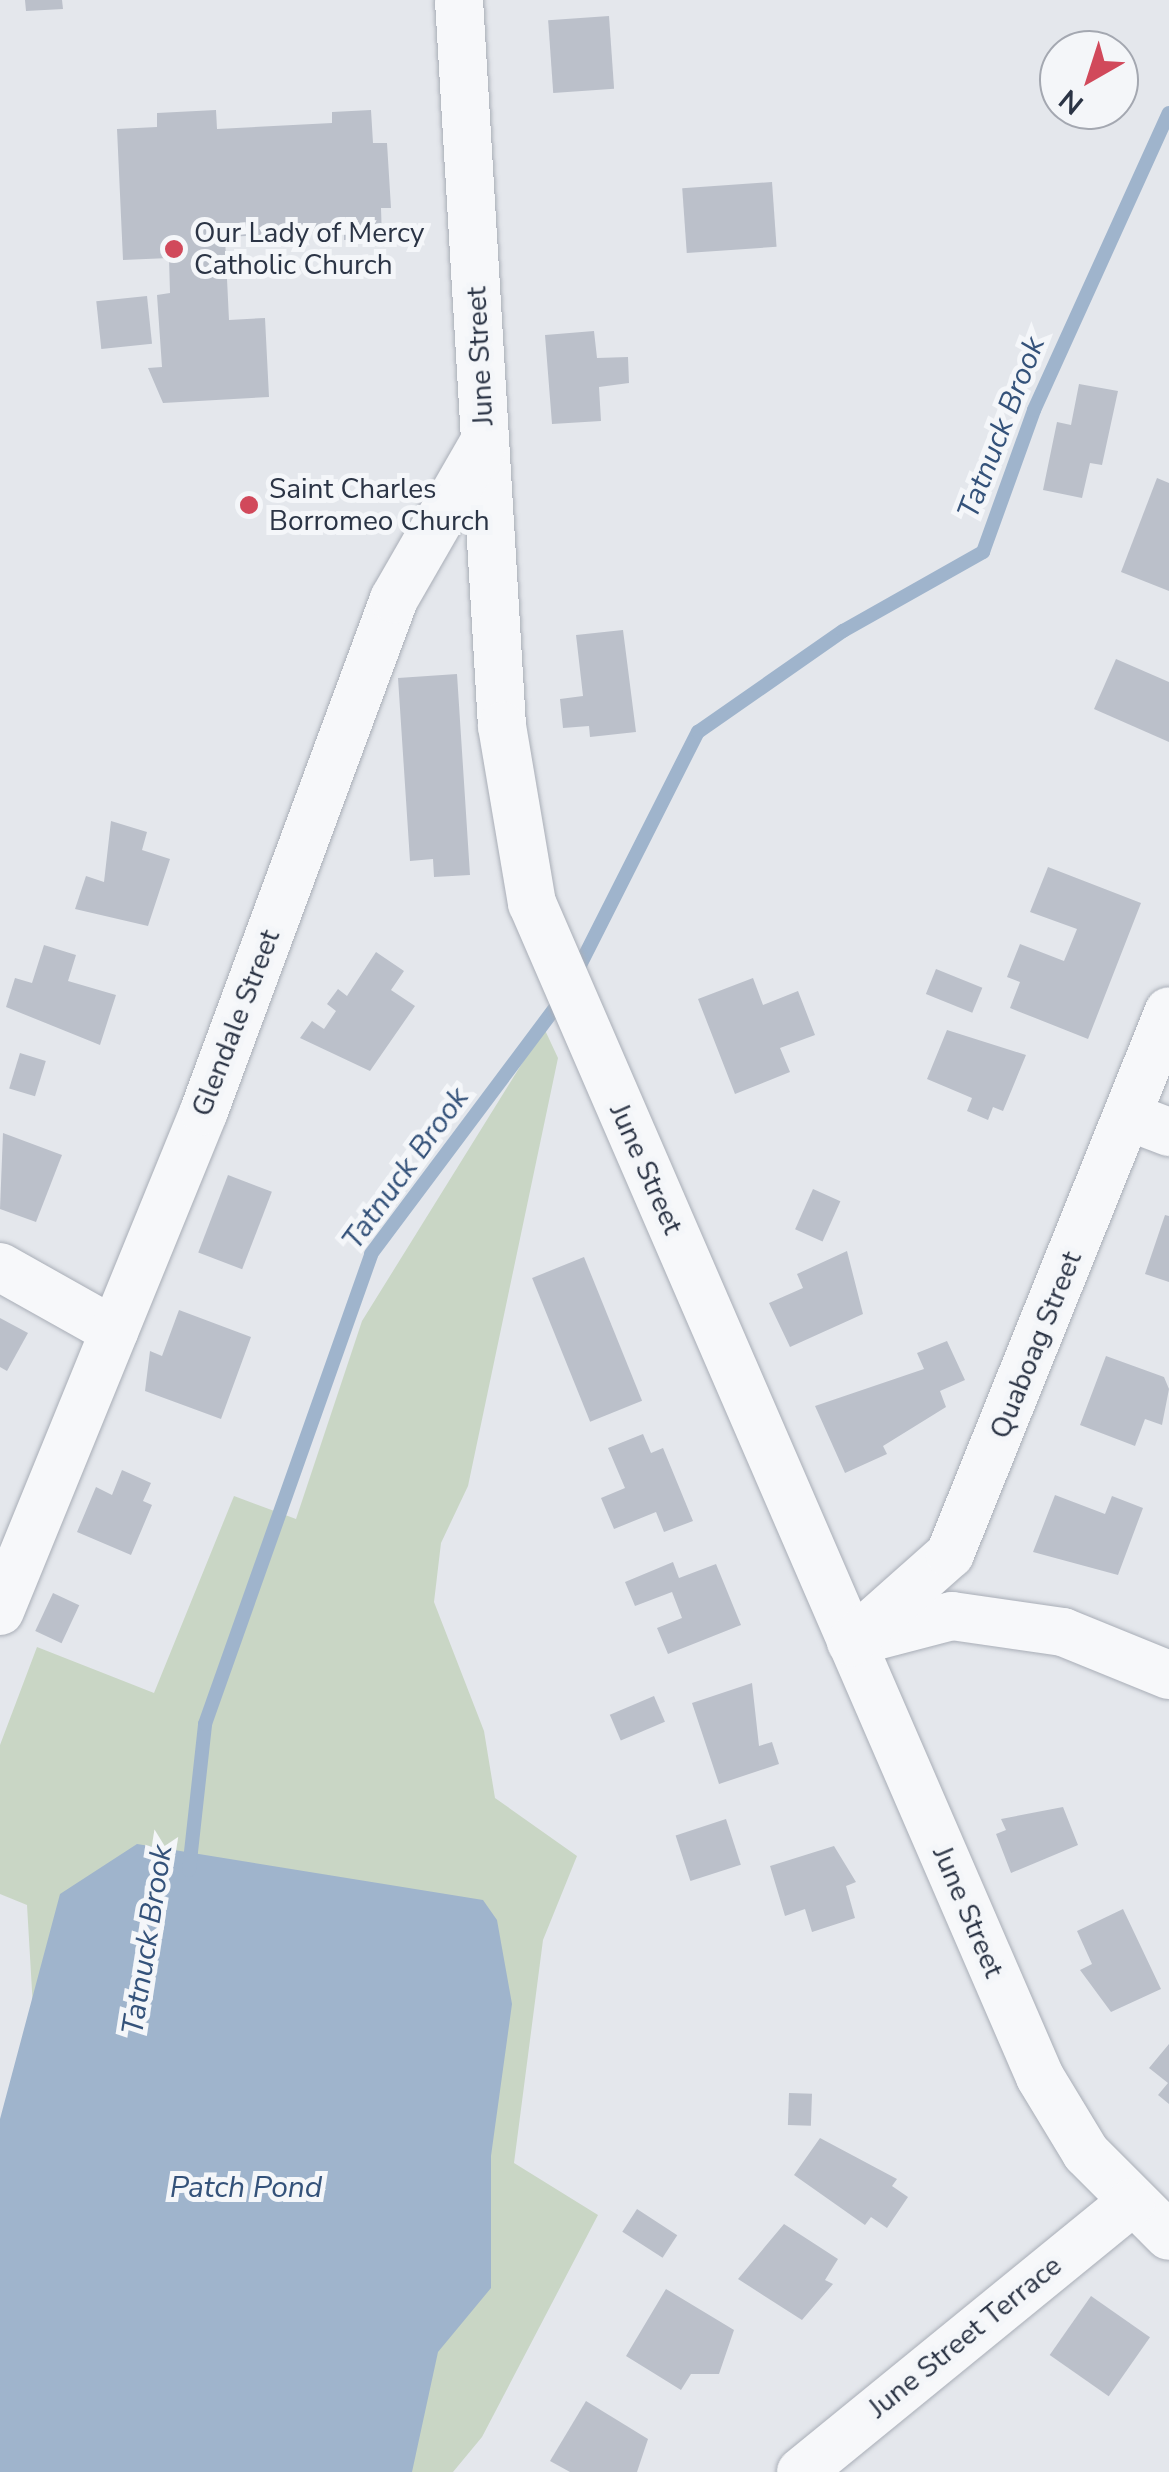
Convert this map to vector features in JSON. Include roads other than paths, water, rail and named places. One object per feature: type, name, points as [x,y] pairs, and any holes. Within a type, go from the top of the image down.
[{"type":"street","name":"June Street","points":[[458,0],[505,766],[532,904],[1040,2078],[1075,2139],[1130,2202],[1169,2236]]},
{"type":"street","name":"Glendale Street","points":[[0,1612],[114,1330],[394,599],[485,441]]},
{"type":"street","name":"Quaboag Street","points":[[851,1642],[950,1554],[1148,1124],[1169,1011]]},
{"type":"street","points":[[0,1267],[114,1330]]},
{"type":"street","points":[[851,1642],[952,1616],[1063,1632],[1169,1675]]},
{"type":"street","name":"June Street Terrace","points":[[800,2472],[1130,2202]]},
{"type":"water","name":"Patch Pond","points":[[137,1844],[483,1900],[497,1920],[512,2004],[491,2156],[491,2288],[438,2352],[412,2472],[0,2472],[0,2119],[60,1894]]},
{"type":"waterway","name":"Tatnuck Brook","points":[[574,977],[698,732],[843,631],[983,552],[1034,410],[1169,113]]},
{"type":"waterway","name":"Tatnuck Brook","points":[[189,1870],[205,1724],[371,1254],[561,1000]]},
{"type":"place","name":"Our Lady of Mercy Catholic Church","points":[[174,249]]},
{"type":"place","name":"Saint Charles Borromeo Church","points":[[249,505]]}]
